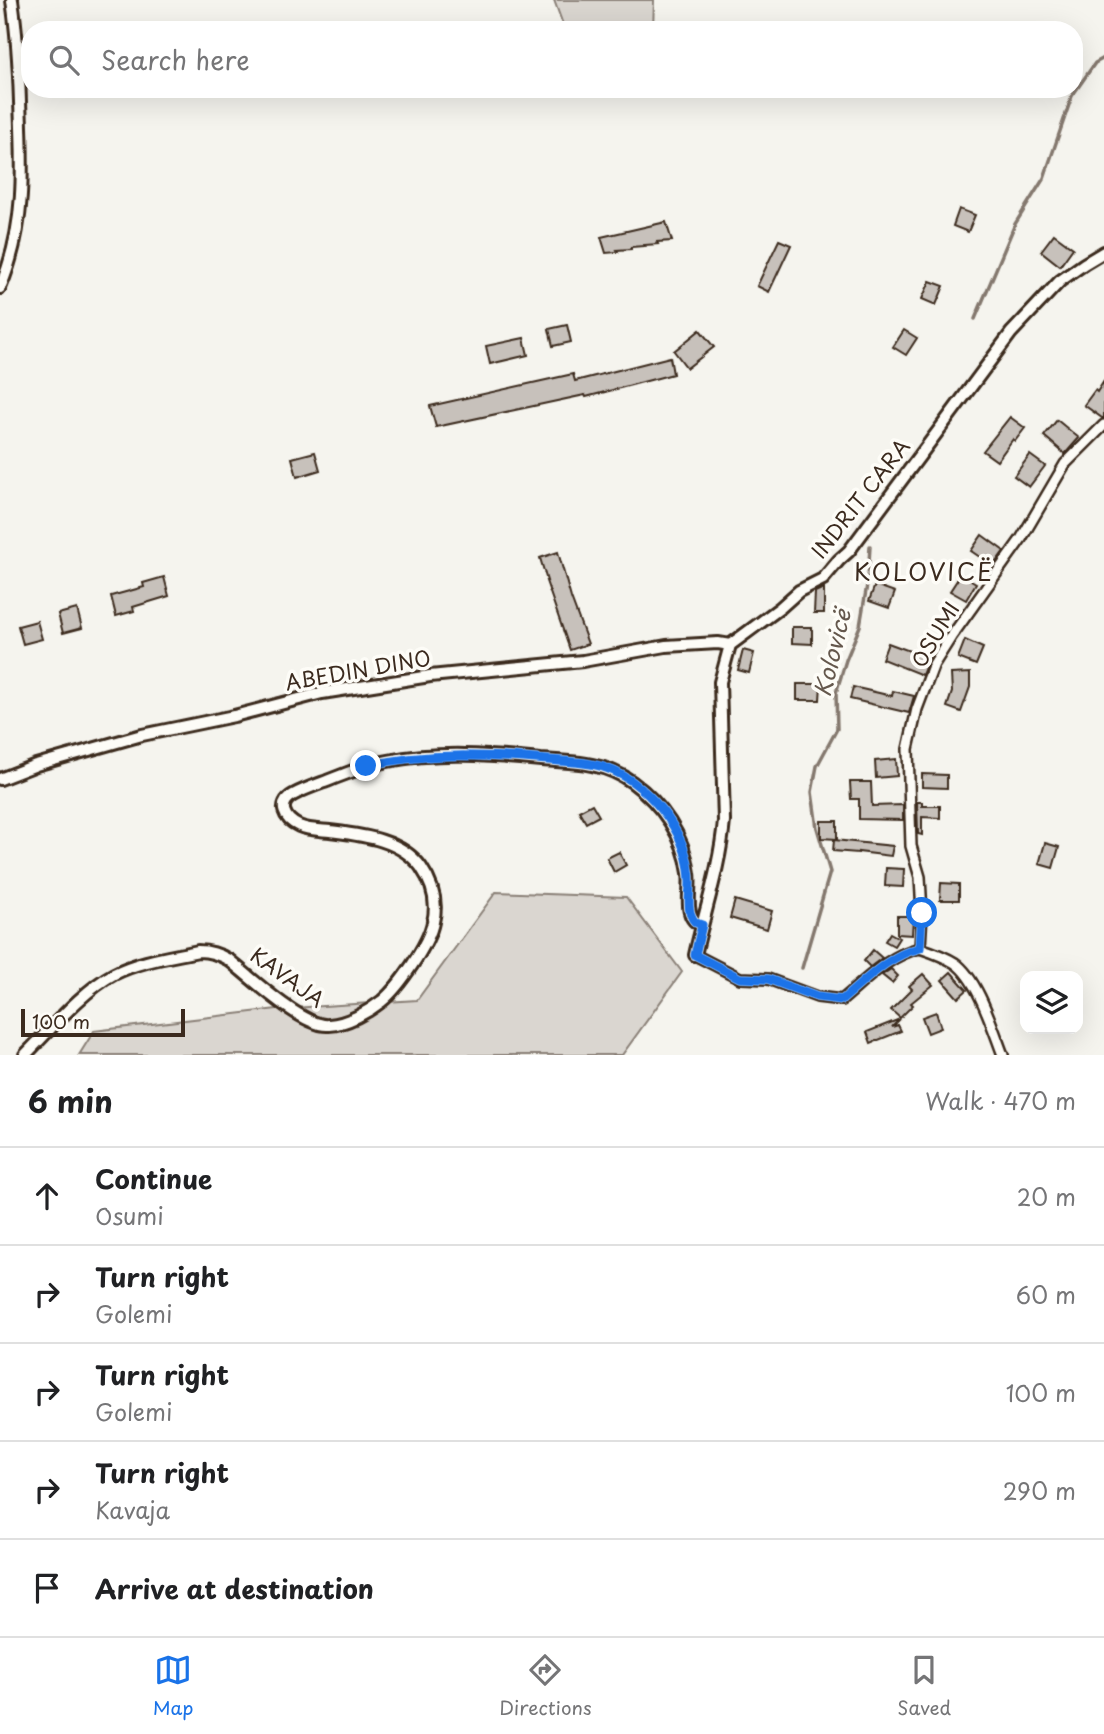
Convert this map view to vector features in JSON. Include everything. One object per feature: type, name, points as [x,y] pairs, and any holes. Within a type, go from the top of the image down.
[{"type":"street","points":[[0,288],[17,236],[22,192],[17,32],[12,0]]},
{"type":"street","name":"INDRIT CARA","points":[[730,645],[799,591],[823,579],[849,551],[1011,333],[1060,281],[1104,252]]},
{"type":"street","name":"OSUMI","points":[[919,945],[922,913],[919,877],[911,846],[908,749],[917,709],[934,664],[951,637],[1020,539],[1065,464],[1104,425]]},
{"type":"street","name":"ABEDIN DINO","points":[[0,779],[36,765],[142,735],[234,716],[322,693],[430,676],[583,661],[666,646],[718,643],[730,645]]},
{"type":"street","points":[[730,645],[720,681],[723,837],[695,955],[740,978],[768,979],[817,997],[842,1000],[892,958],[919,945],[958,965],[972,981],[1003,1055]]},
{"type":"street","name":"KAVAJA","points":[[25,1055],[104,980],[127,969],[198,951],[209,951],[229,960],[295,1012],[319,1025],[342,1023],[382,1001],[418,955],[430,933],[434,920],[434,897],[427,877],[414,859],[393,845],[360,835],[300,827],[286,818],[283,811],[288,798],[298,793],[366,766],[389,761],[451,755],[489,755],[590,764],[619,774],[660,808],[678,836],[685,850],[690,880],[689,911],[692,919],[702,925]]},
{"type":"shaded area","points":[[554,0],[654,0],[653,21],[562,21]]},
{"type":"shaded area","points":[[496,892],[626,897],[682,972],[622,1055],[79,1055],[94,1031],[277,1009],[417,1000]]},
{"type":"building","points":[[959,209],[975,215],[968,232],[953,226]]},
{"type":"building","points":[[666,222],[672,241],[606,253],[601,237]]},
{"type":"building","points":[[1054,234],[1073,248],[1060,266],[1041,251]]},
{"type":"building","points":[[779,240],[791,245],[769,292],[757,286]]},
{"type":"building","points":[[930,281],[944,286],[936,305],[922,299]]},
{"type":"building","points":[[567,325],[571,342],[553,346],[549,329]]},
{"type":"building","points":[[700,330],[714,347],[687,368],[674,351]]},
{"type":"building","points":[[904,330],[917,338],[906,355],[893,347]]},
{"type":"building","points":[[524,338],[528,355],[490,364],[486,346]]},
{"type":"building","points":[[670,357],[673,374],[586,397],[585,395],[436,427],[430,406],[573,374],[575,381]]},
{"type":"building","points":[[1104,381],[1104,418],[1102,418],[1084,405]]},
{"type":"building","points":[[1010,417],[1025,428],[997,461],[983,451]]},
{"type":"building","points":[[1057,420],[1079,438],[1065,454],[1044,436]]},
{"type":"building","points":[[315,452],[320,470],[297,477],[292,458]]},
{"type":"building","points":[[1030,455],[1045,466],[1029,487],[1014,476]]},
{"type":"building","points":[[982,535],[1004,551],[993,566],[971,551]]},
{"type":"building","points":[[558,552],[588,644],[570,650],[540,558]]},
{"type":"building","points":[[961,574],[976,583],[966,600],[950,591]]},
{"type":"building","points":[[164,577],[169,596],[133,607],[134,611],[116,616],[111,596],[144,587],[143,583]]},
{"type":"building","points":[[875,585],[895,592],[889,608],[869,601]]},
{"type":"building","points":[[824,588],[824,613],[814,613],[815,592]]},
{"type":"building","points":[[77,609],[82,628],[63,633],[58,614]]},
{"type":"building","points":[[37,621],[42,639],[23,644],[18,626]]},
{"type":"building","points":[[792,627],[812,627],[812,644],[792,643]]},
{"type":"building","points":[[965,640],[983,648],[976,665],[958,658]]},
{"type":"building","points":[[888,643],[929,658],[922,675],[882,659]]},
{"type":"building","points":[[743,650],[754,653],[749,673],[738,670]]},
{"type":"building","points":[[970,673],[970,687],[961,712],[947,707],[952,692],[951,674]]},
{"type":"building","points":[[797,684],[821,684],[820,700],[797,700]]},
{"type":"building","points":[[853,687],[892,696],[893,691],[914,696],[909,713],[850,699]]},
{"type":"building","points":[[896,759],[897,776],[876,778],[875,761]]},
{"type":"building","points":[[922,774],[947,775],[947,788],[922,787]]},
{"type":"building","points":[[850,782],[871,782],[872,806],[903,805],[903,820],[859,819],[859,799],[851,799]]},
{"type":"building","points":[[917,802],[922,802],[922,806],[940,806],[940,818],[922,817],[922,835],[918,834]]},
{"type":"building","points":[[592,804],[599,816],[586,823],[579,811]]},
{"type":"building","points":[[821,821],[837,821],[837,839],[821,838]]},
{"type":"building","points":[[834,840],[893,846],[891,856],[833,851]]},
{"type":"building","points":[[1045,843],[1059,847],[1053,868],[1039,864]]},
{"type":"building","points":[[619,852],[626,865],[614,872],[607,858]]},
{"type":"building","points":[[886,868],[904,869],[903,887],[885,886]]},
{"type":"building","points":[[941,883],[959,884],[959,900],[940,900]]},
{"type":"building","points":[[735,900],[772,911],[767,929],[730,918]]},
{"type":"building","points":[[897,916],[913,916],[912,935],[897,934]]},
{"type":"building","points":[[890,933],[899,938],[894,946],[885,941]]},
{"type":"building","points":[[873,950],[882,958],[870,967],[864,961]]},
{"type":"building","points":[[891,969],[898,976],[892,983],[882,975]]},
{"type":"building","points":[[951,972],[967,990],[958,998],[942,980]]},
{"type":"building","points":[[923,974],[933,985],[911,1003],[913,1005],[900,1018],[891,1010],[912,989],[909,986]]},
{"type":"building","points":[[936,1012],[941,1028],[928,1033],[922,1017]]},
{"type":"building","points":[[900,1019],[892,1027],[898,1025],[901,1031],[871,1043],[867,1032]]},
{"type":"waterway","name":"Kolovicë","points":[[1083,80],[1095,63],[1104,58]]},
{"type":"waterway","name":"Kolovicë","points":[[975,319],[1015,224],[1044,178],[1071,98]]},
{"type":"waterway","name":"Kolovicë","points":[[802,968],[830,872],[817,828],[812,792],[817,766],[837,729],[836,693],[860,626],[868,579],[870,546]]},
{"type":"district","name":"KOLOVICË","points":[[924,573]]},
{"type":"route","points":[[366,766],[428,756],[489,755],[590,764],[619,774],[631,781],[660,808],[685,850],[690,880],[689,911],[692,919],[702,925],[695,955],[740,978],[768,979],[817,997],[842,1000],[892,958],[920,948],[922,913]]}]
